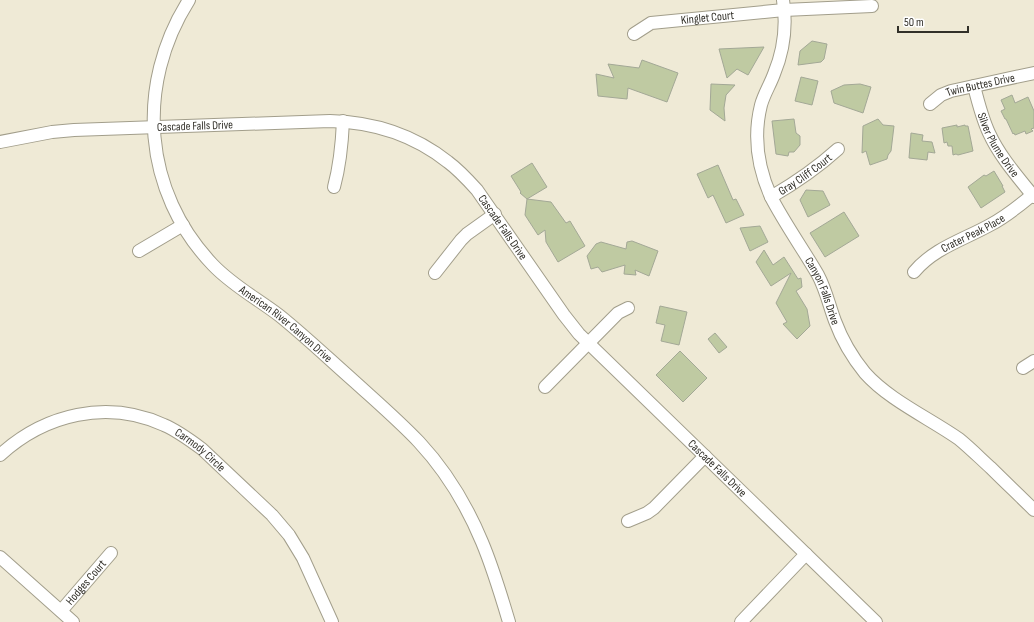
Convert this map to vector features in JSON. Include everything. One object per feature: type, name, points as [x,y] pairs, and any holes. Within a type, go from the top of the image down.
[{"type":"street","name":"American River Canyon Drive","points":[[189,0],[169,37],[162,58],[154,98],[155,143],[161,172],[168,193],[183,225],[196,245],[223,275],[299,332],[403,425],[435,460],[462,500],[473,521],[491,565],[509,622]]},
{"type":"street","name":"Kinglet Court","points":[[634,34],[651,23],[784,5],[872,6]]},
{"type":"street","name":"Canyon Falls Drive","points":[[784,5],[784,43],[781,56],[761,106],[758,119],[757,139],[760,166],[765,185],[818,276],[840,334],[856,361],[877,384],[975,452],[1034,510]]},
{"type":"street","name":"Twin Buttes Drive","points":[[930,104],[941,95],[952,91],[1034,73]]},
{"type":"street","name":"Silver Plume Drive","points":[[974,86],[983,118],[990,135],[1004,158],[1033,196]]},
{"type":"street","name":"Cascade Falls Drive","points":[[0,142],[60,131],[343,121],[364,124],[389,131],[402,135],[420,144],[448,162],[477,190],[564,315],[580,334],[876,622]]},
{"type":"street","points":[[334,187],[338,174],[343,121]]},
{"type":"street","name":"Gray Cliff Court","points":[[771,197],[812,172],[838,149]]},
{"type":"street","name":"Crater Peak Place","points":[[914,272],[928,258],[990,225],[1033,196]]},
{"type":"street","points":[[435,273],[464,237],[495,214]]},
{"type":"street","points":[[139,251],[183,225]]},
{"type":"street","points":[[545,387],[618,312],[628,308]]},
{"type":"street","points":[[1023,368],[1034,361]]},
{"type":"street","name":"Carmody Circle","points":[[0,455],[21,437],[35,429],[79,414],[94,412],[126,414],[163,424],[177,431],[202,449],[278,521],[303,558],[332,622]]},
{"type":"street","points":[[628,521],[647,513],[657,505],[705,456]]},
{"type":"street","name":"Hodges Court","points":[[60,611],[112,553]]},
{"type":"street","points":[[740,622],[806,554]]},
{"type":"street","points":[[0,557],[73,622]]},
{"type":"building","points":[[812,41],[827,44],[824,59],[821,62],[798,65],[800,51]]},
{"type":"building","points":[[764,47],[748,75],[737,69],[727,78],[719,49]]},
{"type":"building","points":[[642,60],[678,73],[667,102],[628,88],[627,99],[598,96],[596,74],[614,78],[608,64],[639,68]]},
{"type":"building","points":[[801,77],[818,81],[812,105],[795,101]]},
{"type":"building","points":[[711,84],[735,85],[726,95],[724,108],[725,121],[710,110]]},
{"type":"building","points":[[860,84],[871,87],[863,113],[834,103],[831,91],[844,85]]},
{"type":"building","points":[[1012,95],[1015,103],[1028,97],[1034,111],[1034,128],[1031,129],[1033,131],[1026,134],[1025,131],[1015,135],[1014,133],[1013,134],[1001,111],[1005,109],[1001,100]]},
{"type":"building","points":[[794,119],[796,133],[800,136],[800,145],[794,152],[789,152],[788,156],[776,154],[772,121]]},
{"type":"building","points":[[878,119],[883,125],[894,126],[891,151],[887,159],[870,165],[866,151],[862,153],[863,126]]},
{"type":"building","points":[[957,125],[957,127],[965,125],[968,126],[973,151],[953,155],[952,146],[948,146],[947,142],[944,143],[942,128]]},
{"type":"building","points":[[911,133],[923,135],[922,141],[932,142],[935,153],[928,152],[927,160],[909,158]]},
{"type":"building","points":[[532,163],[547,187],[527,199],[520,193],[521,192],[511,176]]},
{"type":"building","points":[[718,165],[733,200],[736,199],[744,215],[726,223],[713,195],[708,198],[697,174]]},
{"type":"building","points":[[994,171],[1005,192],[981,208],[968,187],[984,175],[986,176]]},
{"type":"building","points":[[806,190],[823,191],[830,205],[808,217],[800,200]]},
{"type":"building","points":[[527,199],[551,202],[566,223],[570,221],[585,246],[558,262],[546,242],[545,230],[538,235],[525,215]]},
{"type":"building","points":[[844,212],[859,236],[825,257],[810,233]]},
{"type":"building","points":[[760,226],[768,242],[750,251],[740,228]]},
{"type":"building","points":[[632,241],[658,251],[649,276],[635,270],[636,275],[624,274],[625,265],[602,272],[598,267],[591,269],[587,256],[596,244],[601,242],[626,249],[627,242]]},
{"type":"building","points":[[764,250],[773,265],[784,257],[798,279],[801,278],[802,287],[796,291],[807,309],[810,326],[797,339],[783,324],[787,322],[776,303],[791,273],[771,286],[756,262]]},
{"type":"building","points":[[660,306],[687,312],[679,345],[661,341],[665,325],[656,323]]},
{"type":"building","points":[[715,333],[727,347],[719,353],[708,339]]},
{"type":"building","points":[[680,351],[707,378],[683,402],[656,375]]}]
